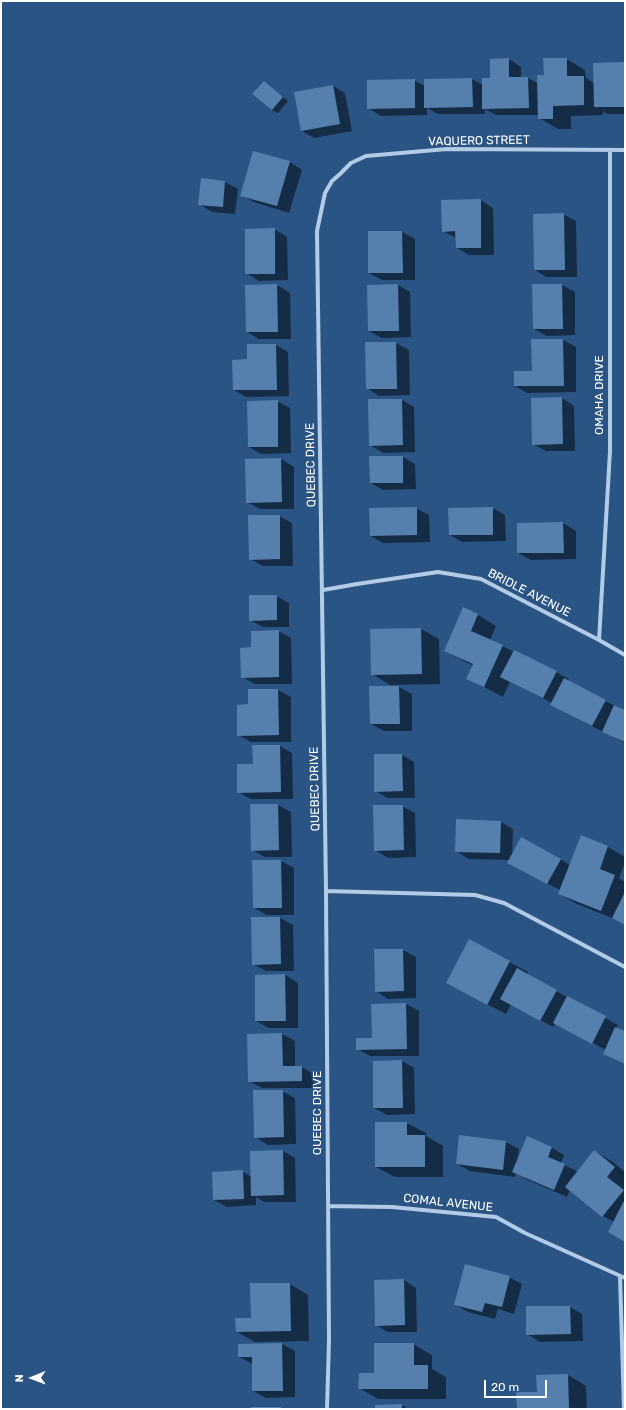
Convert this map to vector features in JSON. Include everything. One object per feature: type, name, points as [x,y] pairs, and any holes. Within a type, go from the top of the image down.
[{"type":"street","name":"VAQUERO STREET","points":[[340,174],[351,163],[366,156],[447,149],[625,150]]},
{"type":"street","name":"OMAHA DRIVE","points":[[599,640],[610,451],[610,150]]},
{"type":"street","name":"QUEBEC DRIVE","points":[[327,1409],[329,1340],[326,891],[317,231],[325,193],[332,181],[340,174]]},
{"type":"street","name":"BRIDLE AVENUE","points":[[323,590],[438,572],[480,578],[625,655]]},
{"type":"street","points":[[326,891],[475,895],[504,903],[625,967]]},
{"type":"street","name":"COMAL AVENUE","points":[[328,1206],[392,1207],[496,1217],[526,1233],[623,1277]]},
{"type":"street","points":[[623,1277],[624,1409]]},
{"type":"building","points":[[509,58],[509,77],[528,77],[529,108],[482,109],[482,78],[490,78],[490,59]]},
{"type":"building","points":[[543,58],[567,58],[567,76],[584,76],[584,105],[553,106],[553,119],[538,119],[537,75],[544,75]]},
{"type":"building","points":[[624,62],[625,107],[594,107],[593,63]]},
{"type":"building","points":[[472,78],[473,107],[424,108],[424,79]]},
{"type":"building","points":[[415,79],[415,108],[367,109],[367,80]]},
{"type":"building","points":[[264,81],[283,97],[272,110],[252,94]]},
{"type":"building","points":[[333,85],[340,124],[301,131],[294,92]]},
{"type":"building","points":[[253,151],[290,161],[277,206],[240,196]]},
{"type":"building","points":[[201,178],[225,181],[223,207],[198,205]]},
{"type":"building","points":[[481,199],[481,248],[456,248],[455,231],[442,232],[441,200]]},
{"type":"building","points":[[564,213],[565,270],[534,270],[533,214]]},
{"type":"building","points":[[275,228],[275,274],[245,274],[245,229]]},
{"type":"building","points":[[368,231],[402,231],[403,273],[368,273]]},
{"type":"building","points":[[277,284],[278,332],[246,332],[245,285]]},
{"type":"building","points":[[398,284],[399,331],[368,331],[367,285]]},
{"type":"building","points":[[532,284],[562,284],[563,329],[533,329]]},
{"type":"building","points":[[531,339],[563,339],[564,386],[514,386],[514,371],[532,371]]},
{"type":"building","points":[[365,342],[396,342],[397,389],[366,389]]},
{"type":"building","points":[[247,344],[276,344],[277,390],[233,390],[232,360],[247,359]]},
{"type":"building","points":[[562,397],[563,444],[532,445],[531,398]]},
{"type":"building","points":[[368,399],[402,399],[403,445],[369,446]]},
{"type":"building","points":[[278,400],[278,447],[248,447],[247,401]]},
{"type":"building","points":[[369,456],[403,456],[403,483],[370,483]]},
{"type":"building","points":[[281,458],[282,502],[246,503],[245,459]]},
{"type":"building","points":[[417,507],[417,535],[370,536],[369,508]]},
{"type":"building","points":[[493,507],[493,535],[449,535],[448,508]]},
{"type":"building","points":[[248,515],[280,515],[280,559],[249,560]]},
{"type":"building","points":[[563,522],[564,553],[517,553],[517,523]]},
{"type":"building","points":[[249,595],[277,595],[277,620],[249,621]]},
{"type":"building","points":[[463,607],[478,614],[471,631],[503,645],[484,687],[466,679],[473,664],[444,651]]},
{"type":"building","points":[[421,628],[422,674],[371,675],[370,629]]},
{"type":"building","points":[[279,630],[279,677],[241,678],[240,648],[251,647],[251,631]]},
{"type":"building","points":[[514,650],[557,671],[543,698],[500,677]]},
{"type":"building","points":[[564,678],[606,700],[592,726],[550,705]]},
{"type":"building","points":[[369,686],[399,686],[400,724],[370,724]]},
{"type":"building","points":[[248,689],[278,689],[279,735],[237,736],[237,705],[248,704]]},
{"type":"building","points":[[614,705],[625,710],[625,742],[602,732]]},
{"type":"building","points":[[252,745],[280,745],[281,792],[237,793],[237,764],[253,764]]},
{"type":"building","points":[[374,754],[402,754],[403,791],[374,792]]},
{"type":"building","points":[[250,804],[278,804],[279,850],[251,851]]},
{"type":"building","points":[[373,805],[403,805],[404,850],[374,851]]},
{"type":"building","points":[[456,819],[501,821],[500,853],[455,852]]},
{"type":"building","points":[[581,835],[608,846],[600,869],[615,875],[601,911],[558,894]]},
{"type":"building","points":[[521,837],[561,859],[547,884],[507,863]]},
{"type":"building","points":[[252,860],[281,860],[282,908],[253,908]]},
{"type":"building","points":[[625,892],[625,925],[612,918]]},
{"type":"building","points":[[251,917],[280,917],[281,964],[252,965]]},
{"type":"building","points":[[469,939],[510,961],[487,1005],[446,983]]},
{"type":"building","points":[[374,949],[403,949],[404,991],[375,992]]},
{"type":"building","points":[[517,968],[557,990],[540,1021],[500,999]]},
{"type":"building","points":[[285,974],[286,1021],[255,1021],[255,975]]},
{"type":"building","points":[[567,996],[606,1016],[592,1044],[553,1023]]},
{"type":"building","points":[[406,1003],[407,1049],[356,1050],[356,1038],[372,1038],[371,1004]]},
{"type":"building","points":[[615,1027],[625,1031],[625,1064],[603,1054]]},
{"type":"building","points":[[282,1033],[283,1066],[302,1066],[302,1081],[248,1082],[247,1034]]},
{"type":"building","points":[[402,1060],[403,1108],[373,1108],[373,1061]]},
{"type":"building","points":[[253,1090],[283,1090],[284,1137],[254,1138]]},
{"type":"building","points":[[375,1122],[407,1122],[407,1135],[425,1135],[425,1167],[375,1167]]},
{"type":"building","points":[[459,1135],[506,1141],[503,1170],[456,1164]]},
{"type":"building","points":[[527,1136],[552,1147],[548,1157],[565,1164],[554,1190],[512,1172]]},
{"type":"building","points":[[283,1150],[284,1195],[251,1196],[250,1151]]},
{"type":"building","points":[[594,1150],[615,1167],[607,1177],[624,1190],[602,1217],[565,1187]]},
{"type":"building","points":[[243,1170],[244,1199],[213,1200],[212,1172]]},
{"type":"building","points":[[625,1199],[625,1242],[608,1232]]},
{"type":"building","points":[[465,1264],[510,1276],[502,1307],[485,1303],[482,1312],[454,1305]]},
{"type":"building","points":[[404,1279],[405,1325],[375,1326],[374,1280]]},
{"type":"building","points":[[250,1283],[290,1283],[291,1331],[236,1332],[235,1318],[251,1318]]},
{"type":"building","points":[[526,1306],[570,1306],[571,1334],[526,1335]]},
{"type":"building","points":[[282,1343],[283,1391],[252,1391],[252,1357],[238,1357],[238,1344]]},
{"type":"building","points":[[374,1343],[414,1343],[414,1365],[428,1365],[428,1389],[358,1389],[359,1373],[374,1373]]},
{"type":"building","points":[[568,1374],[569,1409],[517,1409],[516,1392],[537,1392],[536,1375]]},
{"type":"building","points":[[402,1404],[402,1409],[375,1409],[375,1405]]},
{"type":"building","points":[[251,1407],[281,1407],[281,1409],[251,1409]]}]
